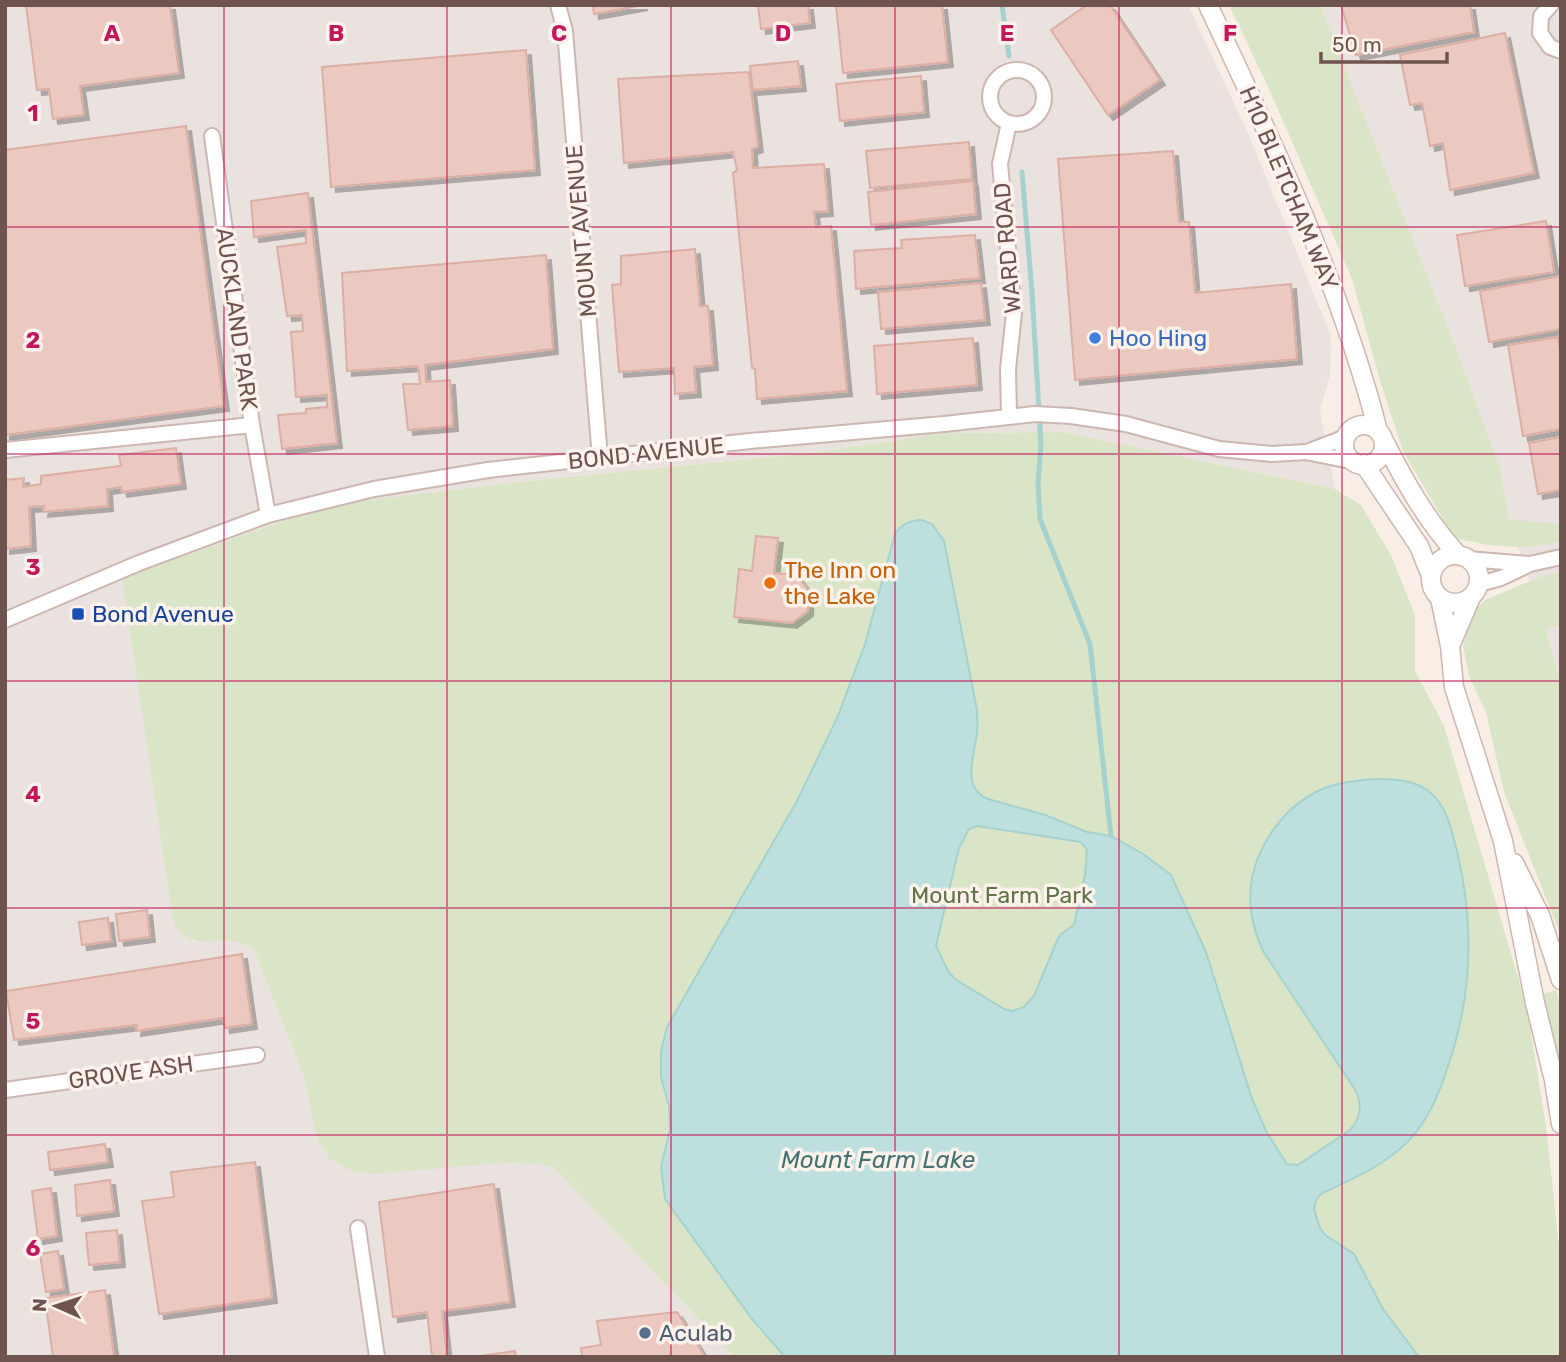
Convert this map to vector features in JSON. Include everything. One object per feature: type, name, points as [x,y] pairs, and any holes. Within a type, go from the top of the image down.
[{"type":"street","name":"MOUNT AVENUE","points":[[558,5],[565,32],[600,458]]},
{"type":"street","name":"H10 BLETCHAM WAY","points":[[1208,5],[1275,146],[1354,343],[1381,435],[1416,502],[1437,532],[1463,557]]},
{"type":"street","points":[[1551,5],[1541,16],[1540,33],[1550,47],[1561,51]]},
{"type":"street","name":"WARD ROAD","points":[[1009,123],[1000,164],[1014,313],[1008,369],[1009,416]]},
{"type":"street","name":"AUCKLAND PARK","points":[[5,450],[252,425],[212,136]]},
{"type":"street","name":"H10 BLETCHAM WAY","points":[[1353,431],[1364,374]]},
{"type":"street","name":"BOND AVENUE","points":[[5,620],[139,563],[268,515],[374,489],[488,470],[750,441],[944,425],[1039,414],[1126,425],[1219,449],[1272,454],[1306,452],[1359,463]]},
{"type":"street","points":[[252,425],[268,515]]},
{"type":"street","points":[[1370,426],[1381,435],[1383,451],[1380,457],[1370,464],[1350,459],[1345,449],[1353,431],[1370,426]]},
{"type":"street","name":"BOND AVENUE","points":[[1306,452],[1353,431]]},
{"type":"street","points":[[1359,463],[1419,546],[1435,592],[1446,601],[1459,603],[1475,591],[1530,564],[1561,557]]},
{"type":"street","points":[[1431,576],[1433,569],[1444,558],[1463,557],[1530,564]]},
{"type":"street","points":[[1450,646],[1475,591],[1478,570],[1463,557]]},
{"type":"street","points":[[1440,598],[1450,646],[1454,688],[1503,841],[1561,1124]]},
{"type":"street","points":[[1503,841],[1540,915],[1561,980]]},
{"type":"street","name":"GROVE ASH","points":[[5,1090],[257,1055]]},
{"type":"street","points":[[358,1228],[377,1357]]},
{"type":"shaded area","points":[[5,5],[1188,5],[1249,135],[1331,336],[1330,375],[1320,411],[1335,489],[1063,432],[947,433],[810,453],[332,504],[122,579],[192,941],[235,940],[246,943],[254,950],[303,1074],[317,1138],[500,1163],[540,1164],[554,1168],[735,1357],[5,1357]]},
{"type":"shaded area","points":[[1320,5],[1561,5],[1561,687],[1548,635],[1509,520],[1500,468],[1453,340]]},
{"type":"green space","points":[[1229,5],[1320,5],[1453,340],[1500,468],[1509,519],[1561,524],[1561,540],[1535,546],[1508,547],[1454,538],[1403,451],[1380,381],[1352,279]]},
{"type":"green space","name":"Mount Farm Park","points":[[1063,432],[1335,489],[1361,505],[1392,557],[1415,615],[1415,671],[1444,726],[1527,1008],[1546,1126],[1561,1265],[1560,1357],[735,1357],[554,1168],[540,1164],[500,1163],[371,1174],[349,1170],[330,1159],[317,1138],[303,1074],[254,950],[243,943],[232,941],[198,941],[188,938],[180,932],[173,920],[122,578],[332,504],[810,453],[947,433]]},
{"type":"green space","points":[[1561,572],[1561,624],[1546,629],[1561,686],[1561,936],[1504,792],[1486,712],[1469,676],[1463,646],[1472,613],[1485,600],[1540,577]]},
{"type":"green space","points":[[1556,990],[1561,1011],[1561,1066],[1543,994]]},
{"type":"water","name":"Mount Farm Lake","points":[[916,520],[932,524],[944,541],[977,710],[971,770],[974,787],[988,799],[1045,815],[1087,832],[1111,836],[1143,854],[1171,875],[1206,952],[1252,1099],[1267,1133],[1287,1164],[1298,1165],[1350,1130],[1360,1107],[1356,1091],[1263,951],[1252,916],[1250,893],[1259,857],[1277,825],[1290,811],[1304,799],[1333,785],[1377,779],[1406,781],[1426,789],[1442,806],[1463,879],[1468,934],[1462,1015],[1447,1069],[1431,1109],[1407,1142],[1385,1161],[1321,1194],[1314,1209],[1325,1235],[1354,1254],[1383,1309],[1419,1357],[785,1357],[752,1319],[665,1199],[661,1167],[670,1129],[669,1106],[661,1077],[661,1052],[667,1027],[797,801],[838,716],[865,644],[895,534],[906,524]],"holes":[[[977,826],[1081,842],[1087,850],[1085,875],[1074,925],[1060,935],[1034,996],[1024,1007],[1013,1011],[1004,1009],[955,979],[936,946],[959,848],[969,829]]]},
{"type":"building","points":[[26,5],[170,5],[179,73],[80,86],[84,115],[53,119],[49,89],[37,90]]},
{"type":"building","points":[[593,5],[643,5],[594,14]]},
{"type":"building","points":[[758,5],[808,5],[810,23],[761,29]]},
{"type":"building","points":[[836,5],[942,5],[948,62],[843,73]]},
{"type":"building","points":[[1087,5],[1110,5],[1160,80],[1108,115],[1051,30]]},
{"type":"building","points":[[1341,5],[1470,5],[1474,32],[1356,55]]},
{"type":"building","points":[[1505,33],[1534,173],[1450,190],[1443,143],[1430,146],[1422,103],[1410,105],[1400,55]]},
{"type":"building","points":[[526,50],[535,170],[331,187],[322,67]]},
{"type":"building","points":[[798,61],[801,86],[753,90],[750,66]]},
{"type":"building","points":[[749,72],[758,147],[752,149],[753,168],[824,164],[828,211],[814,212],[816,227],[831,226],[847,391],[757,399],[733,173],[737,170],[733,152],[624,163],[618,79]]},
{"type":"building","points":[[921,76],[924,112],[840,121],[836,84]]},
{"type":"building","points":[[186,126],[224,406],[5,435],[5,150]]},
{"type":"building","points":[[969,142],[972,179],[870,188],[866,151]]},
{"type":"building","points":[[1173,151],[1179,222],[1189,222],[1195,293],[1291,284],[1297,359],[1075,380],[1058,159]]},
{"type":"building","points":[[973,181],[976,214],[871,225],[868,192]]},
{"type":"building","points":[[308,193],[337,443],[282,449],[278,415],[306,413],[306,409],[327,407],[327,395],[296,397],[291,332],[303,331],[302,315],[287,316],[277,247],[306,243],[306,230],[254,237],[251,201]]},
{"type":"building","points":[[1546,221],[1554,272],[1465,286],[1457,235]]},
{"type":"building","points":[[975,235],[980,278],[856,289],[854,251],[902,248],[901,240]]},
{"type":"building","points":[[695,249],[700,306],[708,306],[713,365],[694,367],[696,392],[675,394],[674,368],[619,372],[612,285],[621,284],[621,256]]},
{"type":"building","points":[[546,255],[553,349],[425,365],[426,382],[450,380],[453,426],[408,430],[403,384],[420,384],[418,366],[347,371],[342,273]]},
{"type":"building","points":[[1561,276],[1561,329],[1489,342],[1480,291]]},
{"type":"building","points":[[981,283],[985,320],[881,329],[878,292]]},
{"type":"building","points":[[1558,337],[1561,356],[1561,429],[1523,436],[1508,345]]},
{"type":"building","points":[[973,338],[977,385],[877,394],[874,346]]},
{"type":"building","points":[[1561,437],[1561,490],[1538,494],[1529,443]]},
{"type":"building","points":[[176,448],[181,484],[122,492],[121,487],[107,489],[108,506],[43,512],[44,506],[29,507],[31,546],[5,549],[5,480],[24,478],[23,487],[41,484],[41,476],[121,466],[119,455]]},
{"type":"building","name":"The Inn on the Lake","points":[[756,536],[778,538],[774,573],[797,575],[809,591],[808,611],[792,623],[734,617],[739,569],[752,571]]},
{"type":"building","points":[[147,910],[150,937],[119,941],[116,914]]},
{"type":"building","points":[[108,918],[111,941],[82,945],[79,922]]},
{"type":"building","points":[[242,954],[252,1024],[225,1028],[223,1018],[136,1031],[137,1025],[14,1040],[6,991]]},
{"type":"building","points":[[105,1144],[108,1162],[50,1170],[48,1152]]},
{"type":"building","points":[[255,1162],[272,1298],[159,1314],[142,1201],[174,1197],[171,1172]]},
{"type":"building","points":[[110,1180],[114,1211],[77,1216],[75,1185]]},
{"type":"building","points":[[494,1184],[510,1302],[442,1311],[447,1357],[432,1357],[427,1312],[393,1317],[379,1202]]},
{"type":"building","points":[[51,1188],[57,1236],[38,1239],[32,1191]]},
{"type":"building","points":[[117,1230],[120,1262],[89,1265],[86,1233]]},
{"type":"building","points":[[58,1251],[64,1289],[46,1292],[40,1254]]},
{"type":"building","points":[[105,1290],[114,1357],[53,1357],[45,1298]]},
{"type":"building","name":"Aculab","points":[[677,1312],[705,1357],[582,1357],[581,1348],[601,1345],[597,1321]]},
{"type":"building","points":[[515,1351],[516,1357],[473,1357]]},
{"type":"waterway","points":[[1002,5],[1009,56]]},
{"type":"waterway","points":[[1022,172],[1041,445],[1038,483],[1040,519],[1090,644],[1111,836]]},
{"type":"place","name":"Hoo Hing","points":[[1095,338]]},
{"type":"place","name":"The Inn on the Lake","points":[[770,583]]},
{"type":"place","name":"Bond Avenue","points":[[78,614]]},
{"type":"place","name":"Aculab","points":[[645,1333]]}]
